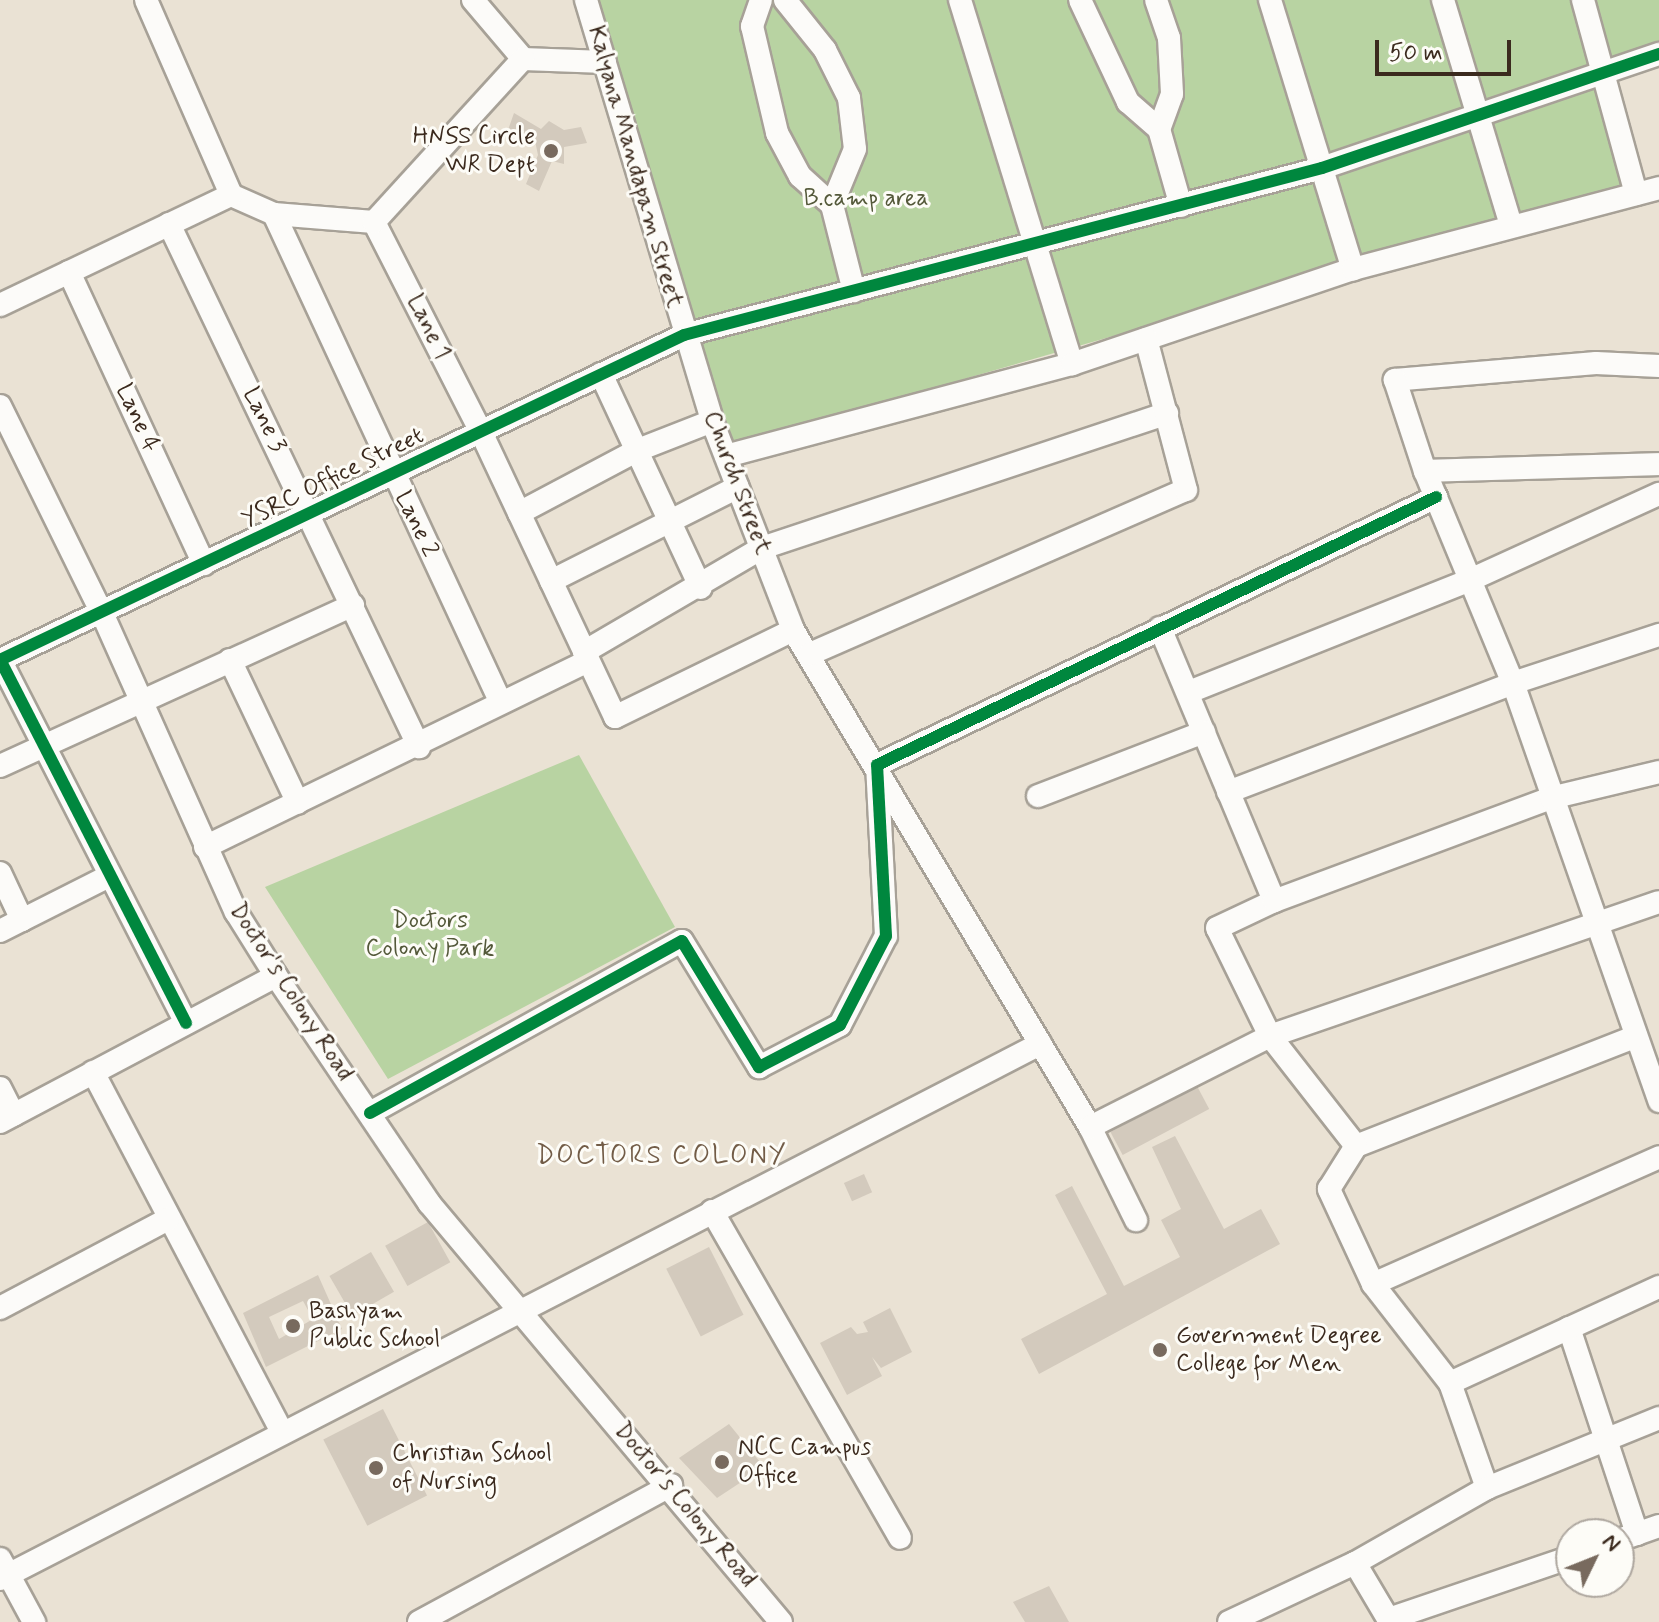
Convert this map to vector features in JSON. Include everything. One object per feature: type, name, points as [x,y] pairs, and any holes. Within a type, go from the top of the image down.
[{"type":"street","points":[[146,0],[231,195],[274,214],[374,222],[523,59]]},
{"type":"street","points":[[473,0],[523,59],[605,62]]},
{"type":"street","name":"Kalyana Mandapam Street","points":[[586,0],[684,335]]},
{"type":"street","points":[[761,0],[752,26],[777,133],[800,176],[832,205],[854,291]]},
{"type":"street","points":[[785,0],[825,50],[849,98],[855,149],[832,205]]},
{"type":"street","points":[[960,0],[1072,364]]},
{"type":"street","points":[[1080,0],[1128,102],[1159,129],[1181,206]]},
{"type":"street","points":[[1156,0],[1169,38],[1172,94],[1159,129]]},
{"type":"street","points":[[1270,0],[1353,269]]},
{"type":"street","points":[[1443,0],[1511,225]]},
{"type":"street","points":[[1583,0],[1636,194]]},
{"type":"street","name":"YSRC Office Street","points":[[0,660],[684,335],[1322,168],[1659,54]]},
{"type":"street","points":[[726,456],[1072,364],[1353,269],[1659,188]]},
{"type":"street","points":[[0,305],[231,195]]},
{"type":"street","name":"Lane 2","points":[[274,214],[392,474],[501,703]]},
{"type":"street","name":"Lane 1","points":[[374,222],[481,432],[615,717],[793,630]]},
{"type":"street","name":"Lane 3","points":[[169,224],[419,747]]},
{"type":"street","name":"Lane 4","points":[[69,272],[204,564]]},
{"type":"street","name":"Church Street","points":[[684,335],[712,421],[793,630],[877,765],[1090,1127],[1136,1220]]},
{"type":"street","points":[[810,654],[1186,490],[1146,339]]},
{"type":"street","points":[[1659,366],[1596,363],[1395,380],[1425,471],[1513,683],[1594,921],[1645,1048],[1659,1101]]},
{"type":"street","points":[[601,374],[701,588]]},
{"type":"street","name":"Doctor's Colony Road","points":[[0,406],[5,432],[102,613],[138,701],[236,912],[276,976],[429,1203],[671,1485],[781,1622]]},
{"type":"street","points":[[205,847],[419,747],[501,703],[701,588],[762,548],[1167,413]]},
{"type":"street","points":[[519,513],[638,450],[712,421]]},
{"type":"street","points":[[1425,471],[1659,464]]},
{"type":"street","points":[[551,581],[738,487]]},
{"type":"street","points":[[1189,692],[1470,580],[1659,494]]},
{"type":"street","points":[[370,1113],[682,941],[759,1067],[840,1025],[886,936],[877,765],[1436,497]]},
{"type":"street","points":[[0,766],[353,605]]},
{"type":"street","points":[[1160,628],[1274,901]]},
{"type":"street","points":[[1228,792],[1513,683],[1659,635]]},
{"type":"street","points":[[0,660],[186,1023]]},
{"type":"street","points":[[230,660],[298,803]]},
{"type":"street","points":[[1038,796],[1204,732]]},
{"type":"street","points":[[1356,1146],[1270,1036],[1217,928],[1274,901],[1551,798],[1659,772]]},
{"type":"street","points":[[0,873],[22,920]]},
{"type":"street","points":[[0,931],[109,876]]},
{"type":"street","points":[[1090,1127],[1270,1036],[1594,921],[1659,902]]},
{"type":"street","points":[[0,1088],[7,1118],[276,976]]},
{"type":"street","points":[[34,1622],[3,1570],[282,1432],[1040,1044]]},
{"type":"street","points":[[1487,1488],[1450,1383],[1373,1284],[1329,1189],[1356,1146],[1645,1048]]},
{"type":"street","points":[[93,1072],[282,1432]]},
{"type":"street","points":[[1373,1284],[1659,1157]]},
{"type":"street","points":[[712,1211],[900,1538]]},
{"type":"street","points":[[0,1308],[168,1219]]},
{"type":"street","points":[[1450,1383],[1659,1287]]},
{"type":"street","points":[[1569,1328],[1609,1438],[1624,1518]]},
{"type":"street","points":[[1229,1622],[1355,1563],[1487,1488],[1659,1418]]},
{"type":"street","points":[[419,1622],[671,1485]]},
{"type":"street","points":[[1635,1535],[1659,1526]]},
{"type":"street","points":[[1355,1563],[1389,1621],[1555,1563]]},
{"type":"green space","name":"B.camp area","points":[[595,0],[1659,0],[1659,48],[1595,67],[1626,188],[732,446]]},
{"type":"green space","name":"Doctors Colony Park","points":[[579,755],[675,927],[388,1079],[265,887]]},
{"type":"building","name":"HNSS Circle WR Dept","points":[[514,113],[541,129],[549,121],[564,130],[581,127],[587,143],[564,147],[564,164],[552,161],[539,191],[526,184],[538,155],[535,141],[508,130]]},
{"type":"building","points":[[1197,1086],[1209,1109],[1123,1155],[1110,1132]]},
{"type":"building","points":[[1175,1136],[1224,1229],[1261,1209],[1280,1244],[1039,1374],[1021,1339],[1107,1294],[1055,1195],[1072,1186],[1124,1286],[1180,1257],[1161,1220],[1181,1209],[1152,1147]]},
{"type":"building","points":[[864,1174],[872,1192],[852,1201],[844,1183]]},
{"type":"building","points":[[428,1222],[450,1262],[407,1286],[385,1246]]},
{"type":"building","points":[[709,1247],[744,1315],[701,1337],[666,1269]]},
{"type":"building","points":[[371,1252],[394,1292],[352,1316],[329,1276]]},
{"type":"building","points":[[318,1275],[342,1329],[266,1367],[243,1313]],"holes":[[[303,1301],[313,1319],[279,1339],[269,1317]]]},
{"type":"building","points":[[890,1308],[912,1352],[881,1368],[872,1357],[882,1376],[847,1395],[820,1343],[851,1327],[857,1334],[868,1332],[863,1322]]},
{"type":"building","name":"Christian School of Nursing","points":[[383,1409],[427,1495],[367,1526],[323,1439]]},
{"type":"building","name":"NCC Campus Office","points":[[729,1424],[764,1467],[717,1498],[679,1458]]},
{"type":"building","points":[[1049,1586],[1069,1622],[1025,1622],[1013,1602]]},
{"type":"cycle path","points":[[186,1023],[0,660],[684,335],[1322,168],[1659,54]]},
{"type":"cycle path","points":[[370,1113],[682,941],[759,1067],[840,1025],[886,936],[877,765],[1436,497]]},
{"type":"place","name":"HNSS Circle WR Dept","points":[[551,151]]},
{"type":"place","name":"Bashyam Public School","points":[[293,1326]]},
{"type":"place","name":"Government Degree College for Men","points":[[1160,1350]]},
{"type":"place","name":"NCC Campus Office","points":[[722,1462]]},
{"type":"place","name":"Christian School of Nursing","points":[[376,1468]]},
{"type":"district","name":"DOCTORS COLONY","points":[[662,1157]]}]
